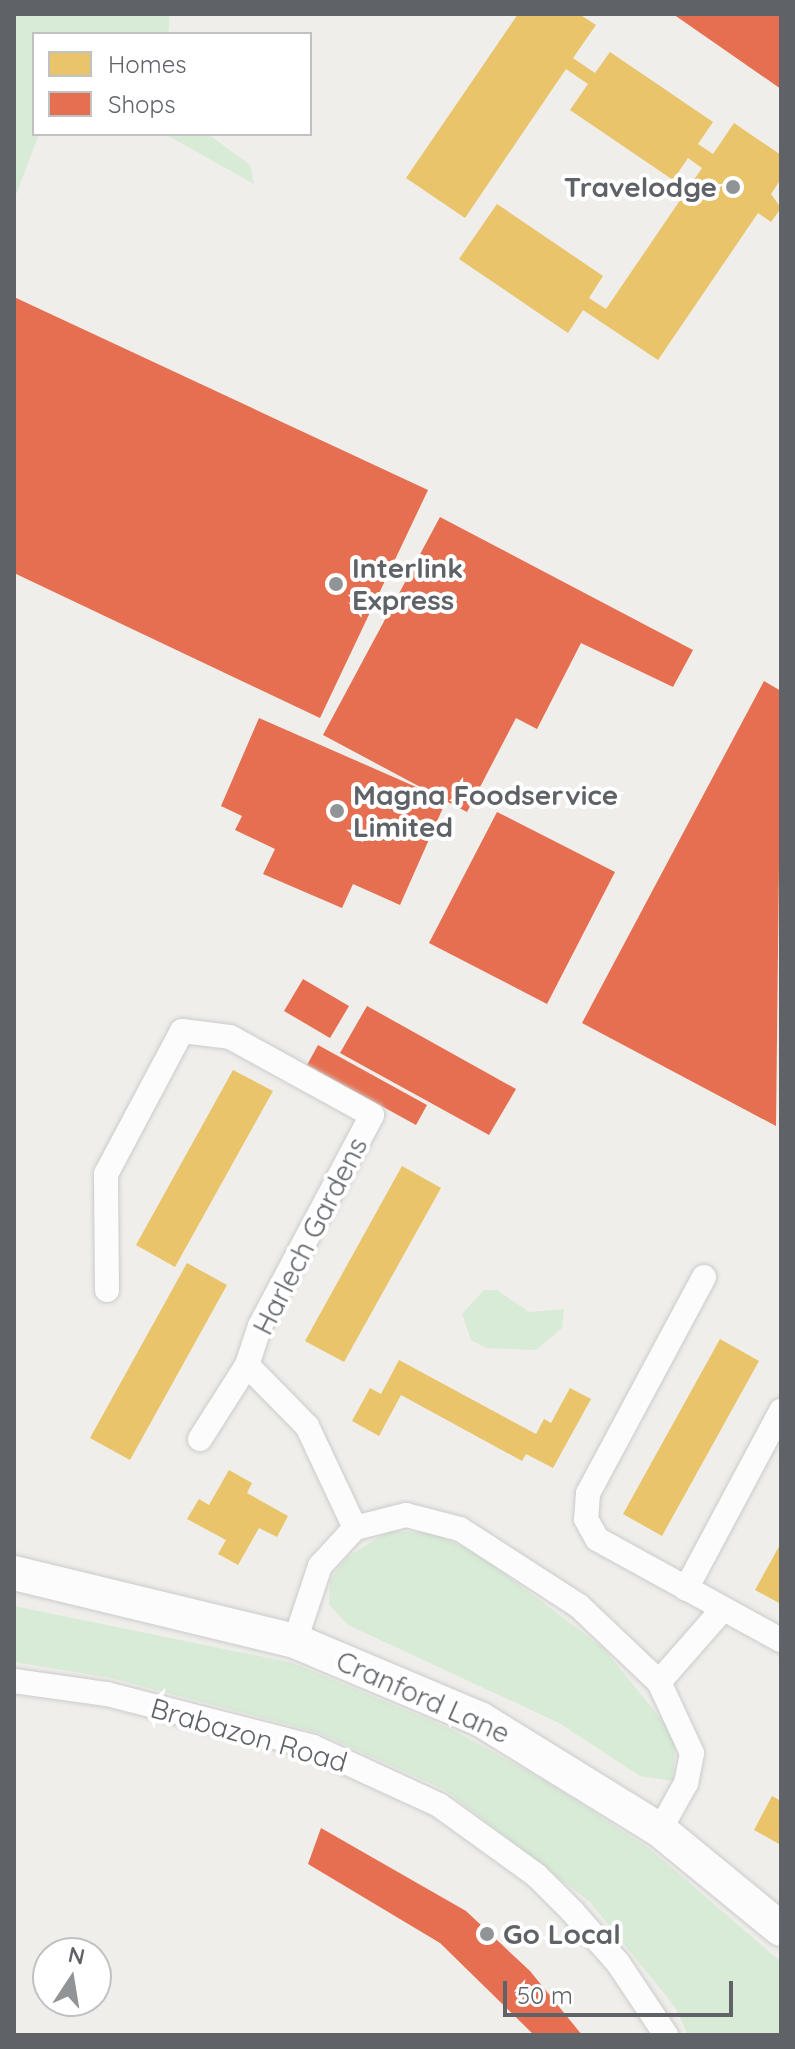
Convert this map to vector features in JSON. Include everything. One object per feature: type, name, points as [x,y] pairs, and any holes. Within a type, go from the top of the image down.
[{"type":"street","name":"Harlech Gardens","points":[[107,1290],[106,1174],[182,1031],[230,1037],[372,1115],[260,1326],[247,1365],[200,1439]]},
{"type":"street","points":[[704,1277],[588,1493],[586,1519],[597,1539],[781,1640]]},
{"type":"street","name":"Harlech Gardens","points":[[247,1365],[307,1426],[355,1528]]},
{"type":"street","points":[[686,1589],[781,1411]]},
{"type":"street","points":[[295,1641],[320,1566],[355,1528],[406,1515],[460,1529],[579,1606],[659,1682],[692,1753],[686,1783],[660,1830]]},
{"type":"street","name":"Cranford Lane","points":[[14,1573],[295,1641],[495,1726],[660,1830],[781,1929]]},
{"type":"street","points":[[659,1682],[723,1609]]},
{"type":"street","name":"Brabazon Road","points":[[14,1681],[107,1694],[313,1747],[439,1805],[536,1875],[572,1911],[618,1963],[666,2035]]},
{"type":"green space","points":[[14,14],[170,14],[168,32],[32,32],[32,136],[38,136],[14,200]]},
{"type":"green space","points":[[169,136],[211,136],[250,165],[254,184]]},
{"type":"green space","points":[[484,1290],[497,1290],[529,1312],[564,1309],[562,1328],[536,1350],[486,1348],[471,1340],[462,1314]]},
{"type":"green space","points":[[389,1531],[432,1533],[477,1553],[603,1648],[676,1737],[673,1781],[640,1776],[559,1723],[348,1625],[329,1605],[330,1580],[347,1557]]},
{"type":"green space","points":[[14,1606],[293,1663],[453,1730],[549,1783],[650,1849],[781,1962],[781,2035],[688,2035],[675,2007],[590,1902],[445,1790],[319,1733],[111,1678],[14,1662]]},
{"type":"building: Homes","name":"Travelodge","points":[[518,14],[579,14],[596,25],[573,58],[595,73],[610,52],[713,122],[698,144],[713,154],[734,123],[781,155],[781,179],[771,194],[781,208],[771,222],[758,213],[658,360],[583,310],[568,333],[459,259],[497,204],[603,276],[589,298],[606,309],[702,168],[688,158],[673,180],[570,110],[588,84],[566,69],[465,218],[406,178]]},
{"type":"building: Homes","points":[[233,1070],[273,1091],[175,1267],[136,1245]]},
{"type":"building: Homes","points":[[402,1166],[441,1188],[344,1362],[305,1341]]},
{"type":"building: Homes","points":[[187,1263],[227,1285],[130,1460],[90,1438]]},
{"type":"building: Homes","points":[[720,1339],[759,1361],[662,1536],[623,1514]]},
{"type":"building: Homes","points":[[399,1360],[536,1434],[544,1419],[551,1423],[570,1388],[591,1399],[553,1468],[526,1454],[522,1461],[401,1395],[379,1436],[352,1421],[370,1388],[381,1394]]},
{"type":"building: Homes","points":[[229,1470],[252,1483],[247,1493],[288,1516],[277,1537],[259,1528],[238,1565],[218,1554],[226,1540],[187,1519],[199,1499],[209,1505]]},
{"type":"building: Homes","points":[[781,1543],[781,1604],[755,1590]]},
{"type":"building: Homes","points":[[772,1796],[781,1801],[781,1845],[754,1830]]},
{"type":"building: Shops","points":[[673,14],[781,14],[781,89]]},
{"type":"building: Shops","points":[[14,297],[428,490],[320,718],[14,573]]},
{"type":"building: Shops","points":[[440,517],[693,650],[673,687],[581,643],[537,729],[516,718],[467,812],[446,801],[400,905],[353,884],[342,908],[263,874],[275,849],[235,830],[242,816],[221,806],[259,718],[439,797],[323,735]]},
{"type":"building: Shops","points":[[764,681],[781,691],[776,1126],[582,1023]]},
{"type":"building: Shops","points":[[497,812],[615,872],[547,1004],[429,943]]},
{"type":"building: Shops","points":[[303,979],[349,1006],[330,1038],[284,1011]]},
{"type":"building: Shops","points":[[367,1006],[516,1089],[489,1135],[340,1053]]},
{"type":"building: Shops","points":[[318,1045],[427,1105],[416,1125],[307,1065]]},
{"type":"building: Shops","points":[[321,1828],[466,1911],[530,1971],[582,2035],[534,2035],[440,1943],[308,1864]]},
{"type":"place","name":"Travelodge","points":[[733,187]]},
{"type":"place","name":"Interlink Express","points":[[336,584]]},
{"type":"place","name":"Magna Foodservice Limited","points":[[337,811]]},
{"type":"place","name":"Go Local","points":[[487,1934]]}]
